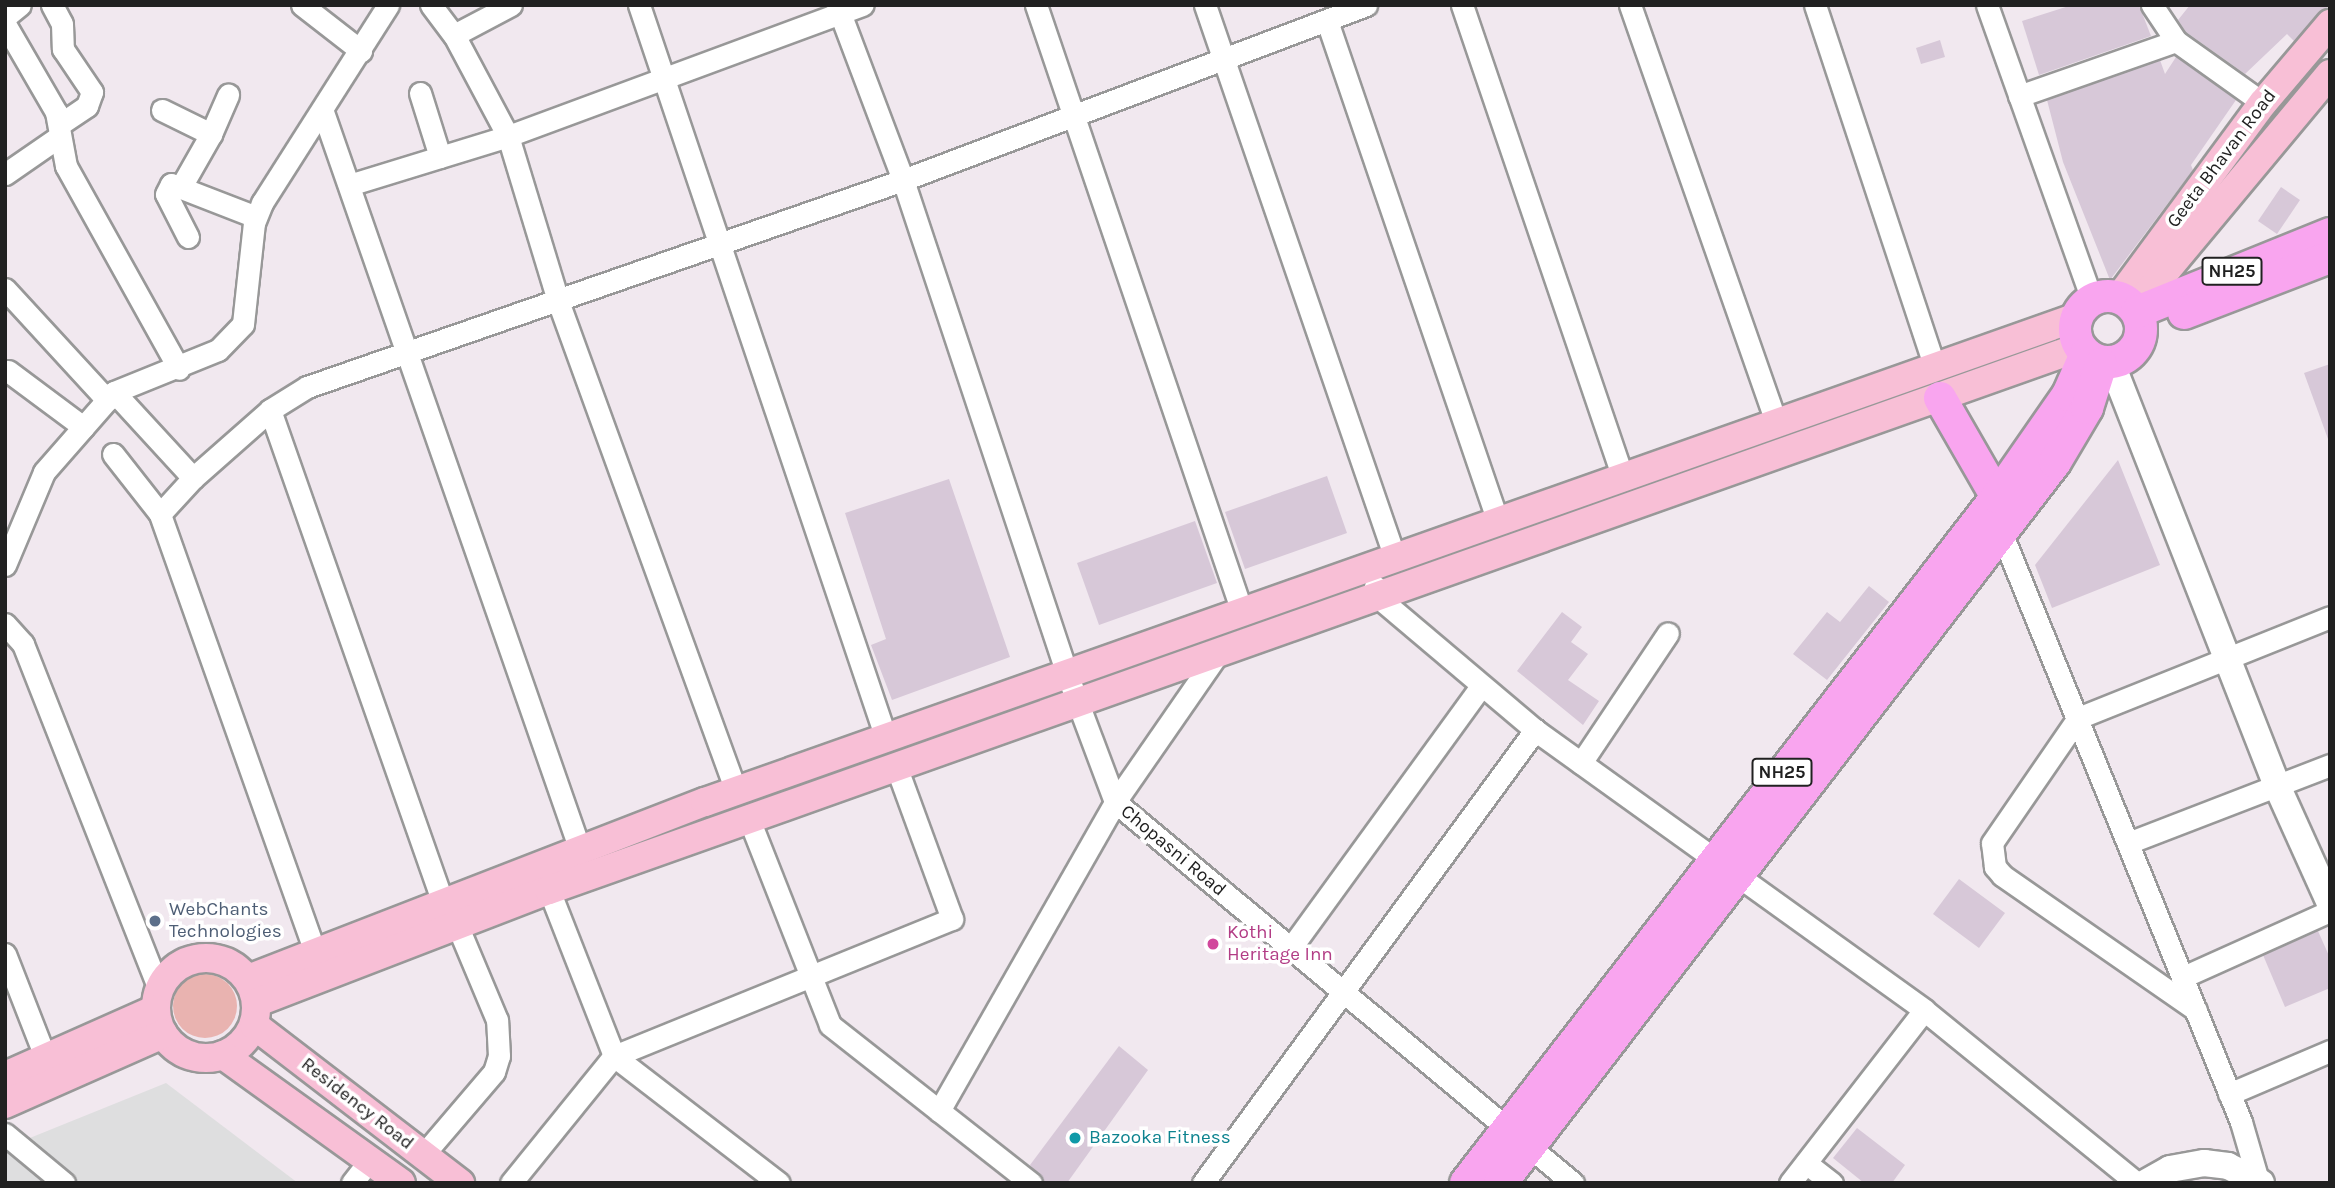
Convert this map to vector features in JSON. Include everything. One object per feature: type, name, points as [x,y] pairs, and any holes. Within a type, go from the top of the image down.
[{"type":"main road","name":"Geeta Bhavan Road","points":[[2108,329],[2263,103],[2330,24]]},
{"type":"main road","name":"Geeta Bhavan Road","points":[[2108,329],[2328,78]]},
{"type":"main road","name":"NH25","points":[[1466,1183],[1517,1139],[1724,867],[1997,497],[2068,395],[2108,329],[2330,234]]},
{"type":"main road","name":"NH25","points":[[2108,329],[2330,257]]},
{"type":"main road","points":[[254,1002],[450,914],[580,850],[736,791],[1935,367],[2108,329]]},
{"type":"main road","points":[[159,1011],[189,1056],[223,1055],[237,1049],[254,1002],[315,952],[450,914],[549,890],[1940,398],[2108,329]]},
{"type":"main road","name":"NH25","points":[[1724,867],[2001,532],[2075,432],[2108,329]]},
{"type":"main road","points":[[1940,398],[1997,497]]},
{"type":"main road","points":[[5,1104],[159,1011],[172,970],[203,957],[220,959],[254,1002]]},
{"type":"main road","name":"Residency Road","points":[[254,1002],[423,1155],[460,1183]]},
{"type":"main road","points":[[5,1076],[159,1011]]},
{"type":"main road","name":"Residency Road","points":[[223,1055],[401,1183]]},
{"type":"main road","name":"NH25","points":[[1501,1183],[1517,1139]]},
{"type":"street","points":[[5,17],[20,5]]},
{"type":"street","points":[[5,174],[87,106],[92,92],[62,49],[62,24],[52,5]]},
{"type":"street","points":[[302,5],[360,51]]},
{"type":"street","points":[[6,561],[44,472],[110,396],[179,369],[218,349],[243,324],[256,217],[388,5]]},
{"type":"street","points":[[431,5],[454,35],[508,136],[558,301],[736,791]]},
{"type":"street","points":[[454,35],[511,5]]},
{"type":"street","points":[[639,5],[666,77],[886,738]]},
{"type":"street","points":[[349,185],[508,136],[839,9],[863,5]]},
{"type":"street","points":[[1036,5],[1077,116],[1242,612]]},
{"type":"street","points":[[1205,5],[1395,558]]},
{"type":"street","points":[[160,514],[193,478],[270,410],[307,387],[903,180],[1225,62],[1366,5]]},
{"type":"street","points":[[1462,5],[1623,477]]},
{"type":"street","points":[[1630,5],[1776,423]]},
{"type":"street","points":[[1815,5],[1935,367]]},
{"type":"street","points":[[1987,5],[2227,659],[2278,788],[2330,903]]},
{"type":"street","points":[[2152,5],[2176,41],[2263,103]]},
{"type":"street","name":"Chopasni Road","points":[[839,9],[903,180],[1067,674],[1115,802],[1573,1183]]},
{"type":"street","points":[[1327,21],[1498,522]]},
{"type":"street","points":[[5,24],[60,130],[66,166],[94,221],[179,369]]},
{"type":"street","points":[[2020,96],[2176,41]]},
{"type":"street","points":[[420,93],[440,157]]},
{"type":"street","points":[[182,185],[211,134],[228,95]]},
{"type":"street","points":[[162,110],[211,134]]},
{"type":"street","points":[[323,112],[410,353],[580,850]]},
{"type":"street","points":[[188,237],[166,194],[171,184],[182,185],[256,217]]},
{"type":"street","points":[[5,289],[193,478]]},
{"type":"street","points":[[8,371],[83,427]]},
{"type":"street","points":[[270,410],[450,914],[497,1020],[499,1056],[494,1072],[423,1155]]},
{"type":"street","points":[[113,453],[160,514],[315,952]]},
{"type":"street","points":[[2001,532],[2183,977],[2260,1182]]},
{"type":"street","points":[[1369,568],[1379,598],[1535,730],[1924,1010],[2137,1183]]},
{"type":"street","points":[[2196,1010],[1996,867],[1993,843],[2078,718],[2330,617]]},
{"type":"street","points":[[5,624],[23,644],[159,1011]]},
{"type":"street","points":[[1581,763],[1668,633]]},
{"type":"street","points":[[939,1111],[1115,802],[1219,652]]},
{"type":"street","points":[[1290,949],[1481,686]]},
{"type":"street","points":[[1203,1183],[1535,730]]},
{"type":"street","points":[[2128,843],[2278,788],[2330,765]]},
{"type":"street","points":[[511,1183],[614,1056],[809,973],[952,919],[896,766]]},
{"type":"street","points":[[749,819],[830,1025],[1031,1183]]},
{"type":"street","points":[[549,890],[614,1056],[779,1183]]},
{"type":"street","points":[[2183,977],[2330,911]]},
{"type":"street","points":[[5,954],[46,1059]]},
{"type":"street","points":[[1790,1183],[1924,1010]]},
{"type":"street","points":[[2229,1094],[2330,1051]]},
{"type":"street","points":[[5,1134],[64,1183]]},
{"type":"street","points":[[352,1183],[371,1159]]},
{"type":"street","points":[[1806,1163],[1832,1183]]},
{"type":"street","points":[[2145,1183],[2170,1169],[2204,1163],[2260,1182]]},
{"type":"shaded area","points":[[205,974],[217,976],[228,983],[235,994],[235,1018],[228,1029],[217,1036],[205,1038],[193,1036],[182,1029],[175,1018],[173,1006],[175,994],[182,983],[193,976]]},
{"type":"shaded area","points":[[166,1083],[298,1183],[5,1183],[5,1148]]},
{"type":"building","points":[[2072,5],[2139,5],[2151,36],[2039,75],[2022,21]]},
{"type":"building","points":[[2190,5],[2329,5],[2294,41],[2287,34],[2245,74],[2186,32],[2178,20]]},
{"type":"building","points":[[1940,40],[1945,57],[1921,64],[1916,48]]},
{"type":"building","points":[[2176,57],[2236,100],[2191,165],[2193,170],[2110,280],[2063,162],[2047,100],[2160,60],[2165,74]]},
{"type":"building","points":[[2281,187],[2300,200],[2277,234],[2258,221]]},
{"type":"building","points":[[2330,364],[2330,439],[2328,439],[2304,373]]},
{"type":"building","points":[[2118,460],[2160,565],[2052,608],[2035,565]]},
{"type":"building","points":[[1327,476],[1347,533],[1245,569],[1225,512]]},
{"type":"building","points":[[949,479],[1010,657],[892,700],[871,645],[886,639],[845,513]]},
{"type":"building","points":[[1195,521],[1217,583],[1099,625],[1077,563]]},
{"type":"building","points":[[1869,586],[1889,602],[1827,680],[1793,654],[1827,612],[1840,622]]},
{"type":"building","points":[[1562,612],[1582,627],[1571,642],[1588,654],[1568,680],[1599,701],[1583,725],[1517,671]]},
{"type":"building","points":[[1959,879],[2005,913],[1979,948],[1933,914]]},
{"type":"building","points":[[2318,931],[2330,958],[2330,988],[2285,1007],[2263,955]]},
{"type":"building","name":"Bazooka Fitness","points":[[1119,1046],[1148,1070],[1067,1183],[1044,1183],[1030,1165]]},
{"type":"building","points":[[1857,1128],[1905,1165],[1892,1183],[1864,1183],[1833,1158]]},
{"type":"place","name":"WebChants Technologies","points":[[155,921]]},
{"type":"place","name":"Kothi Heritage Inn","points":[[1213,944]]},
{"type":"place","name":"Bazooka Fitness","points":[[1075,1138]]}]
